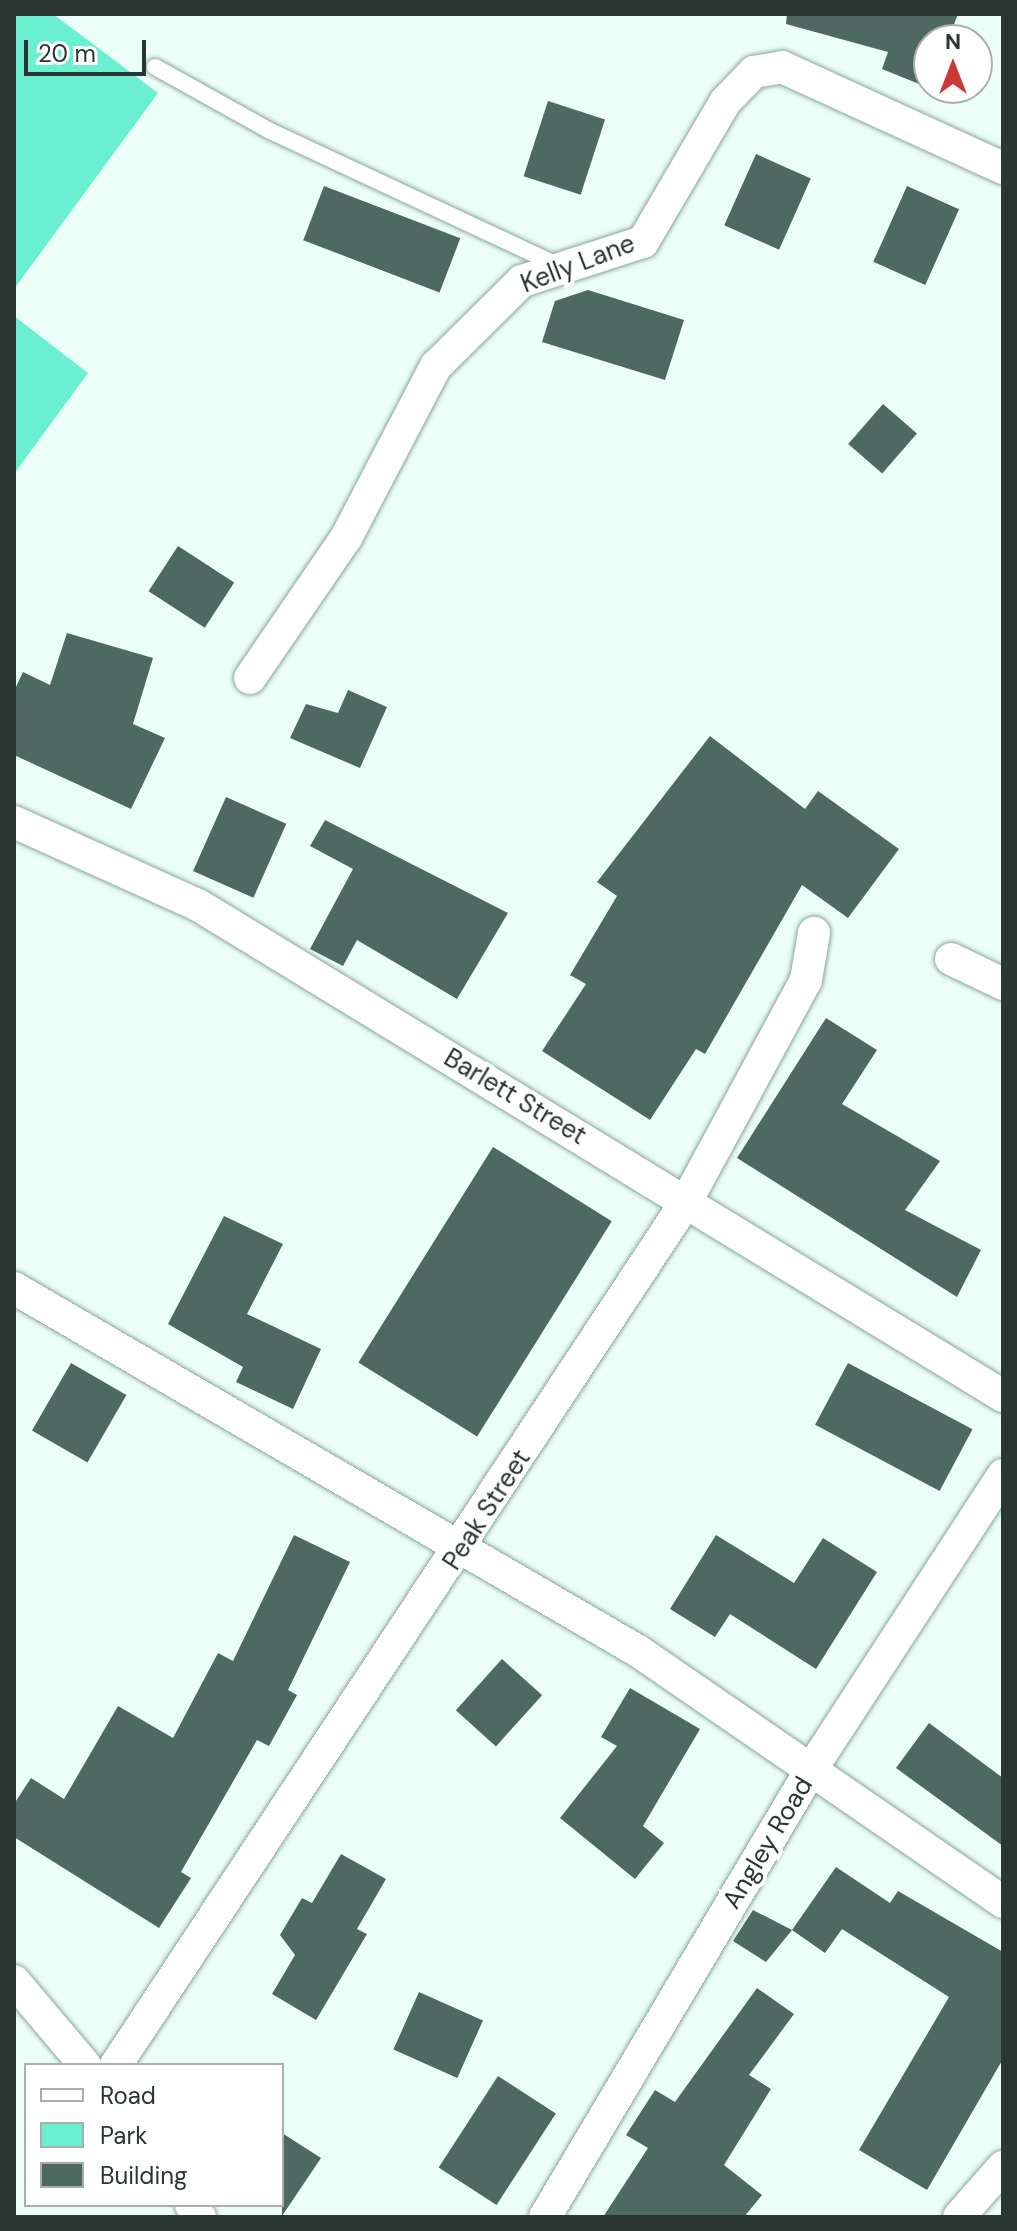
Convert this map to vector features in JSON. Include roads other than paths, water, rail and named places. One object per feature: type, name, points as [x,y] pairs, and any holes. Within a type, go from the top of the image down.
[{"type":"street","name":"Kelly Lane","points":[[250,678],[346,538],[436,366],[522,281],[566,270],[643,242],[725,102],[754,72],[782,67],[1003,168]]},
{"type":"street","name":"Barlett Street","points":[[14,822],[198,905],[1003,1396]]},
{"type":"street","name":"Peak Street","points":[[117,2063],[463,1547],[686,1202],[806,980],[814,933]]},
{"type":"street","points":[[951,959],[1003,984]]},
{"type":"street","points":[[18,1300],[463,1547],[638,1651],[1003,1902]]},
{"type":"street","name":"Angley Road","points":[[545,2217],[812,1768],[1003,1475]]},
{"type":"street","points":[[14,1981],[83,2063]]},
{"type":"street","points":[[959,2217],[1003,2167]]},
{"type":"lane","points":[[155,67],[270,131],[566,270]]}]
